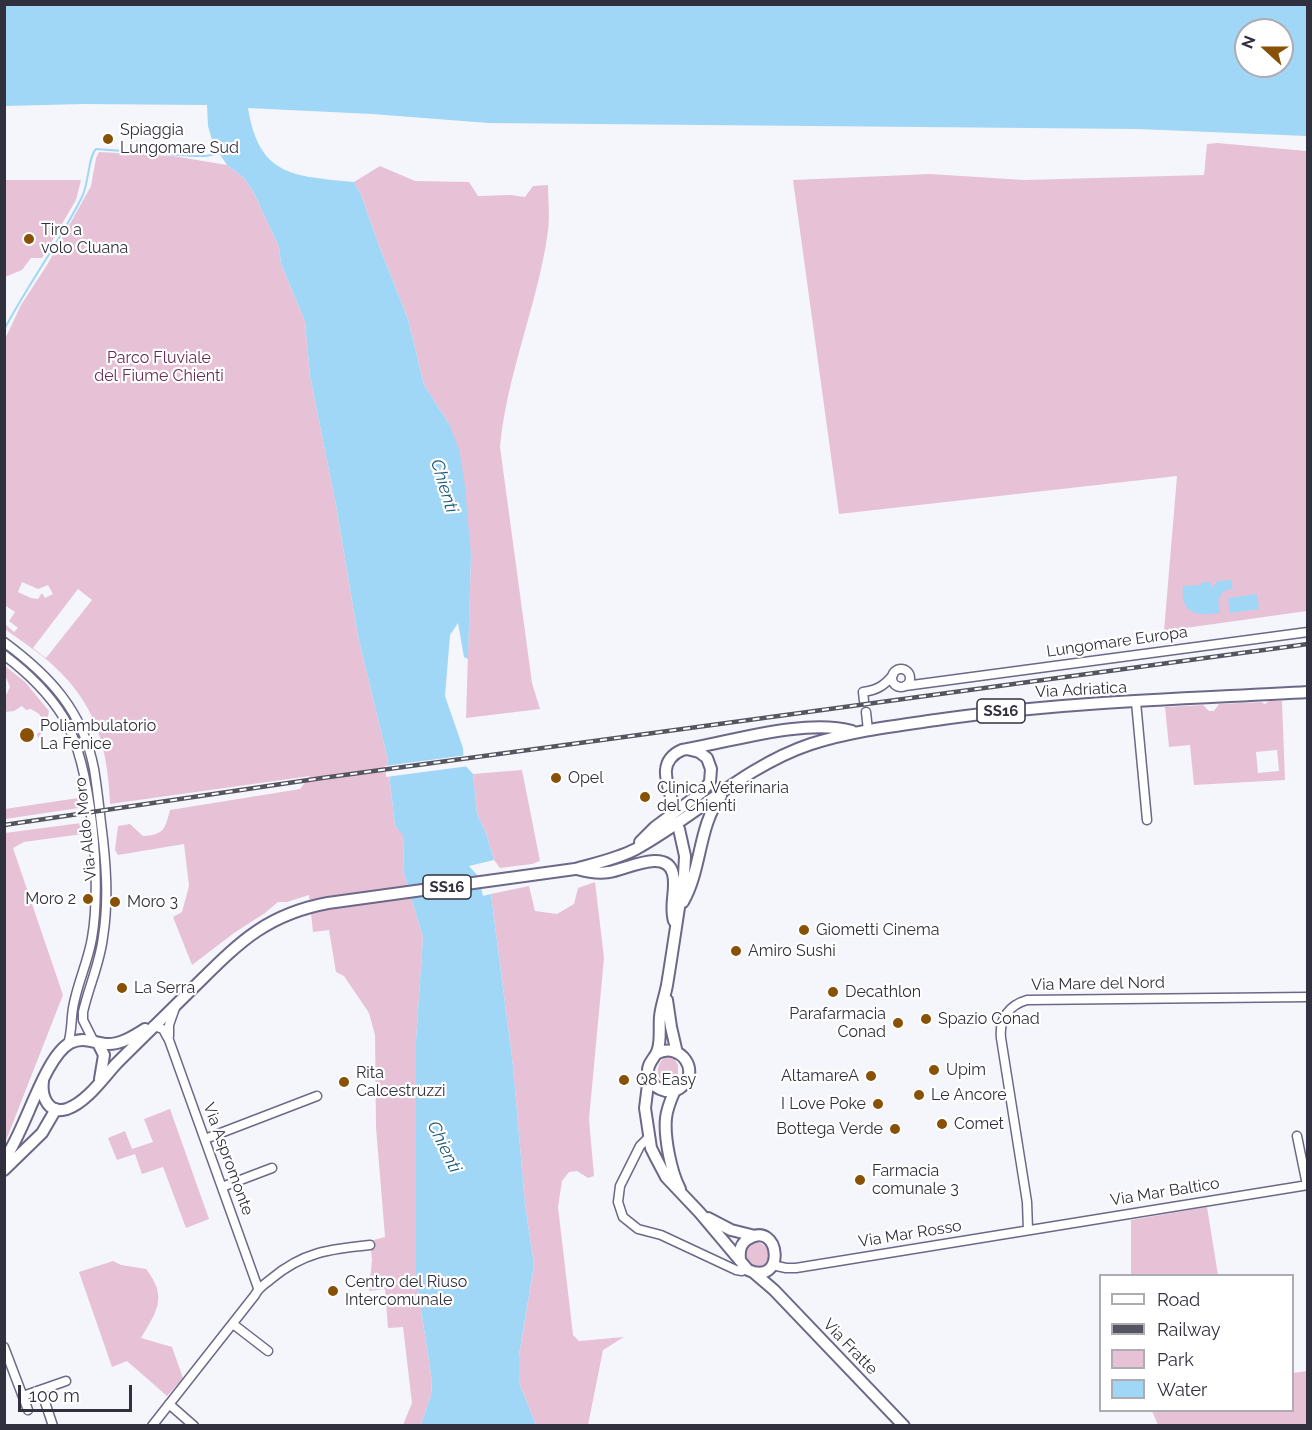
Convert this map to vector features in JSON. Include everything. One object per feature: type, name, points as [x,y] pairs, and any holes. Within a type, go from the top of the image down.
[{"type":"main road","name":"Via Adriatica","points":[[726,788],[754,770],[788,753],[855,732],[1016,709],[1308,692]]},
{"type":"main road","points":[[673,803],[665,779],[666,765],[674,754],[687,749],[775,732],[834,727],[855,732]]},
{"type":"main road","points":[[634,850],[655,826],[702,792],[710,782],[711,769],[707,758],[699,752],[687,749]]},
{"type":"main road","name":"SS16","points":[[56,1109],[75,1105],[88,1095],[153,1026],[225,957],[263,926],[295,911],[328,903],[571,869],[610,859],[634,850],[661,834],[726,788]]},
{"type":"main road","points":[[679,910],[694,877],[710,812],[726,788]]},
{"type":"main road","points":[[679,829],[685,865],[679,910]]},
{"type":"main road","points":[[571,869],[600,873],[613,872],[648,861],[659,861],[666,864],[672,870],[674,877],[671,910],[676,927]]},
{"type":"main road","name":"Via Fratte","points":[[679,910],[660,1017],[659,1047],[649,1064],[645,1108],[651,1148],[661,1168],[747,1266],[774,1290],[904,1425]]},
{"type":"main road","name":"SS16","points":[[68,1044],[84,1039],[111,1044],[122,1041],[140,1032],[193,988]]},
{"type":"main road","name":"Via Fratte","points":[[666,988],[677,1053],[687,1061],[689,1071],[684,1084],[675,1090],[668,1108],[666,1128],[673,1168],[685,1197]]},
{"type":"main road","points":[[95,1041],[104,1055],[99,1082]]},
{"type":"main road","points":[[4,1160],[15,1142],[55,1056],[68,1044]]},
{"type":"main road","points":[[656,1054],[668,1050],[677,1053]]},
{"type":"main road","points":[[649,1076],[659,1089],[675,1090]]},
{"type":"main road","points":[[4,1170],[42,1133],[56,1109],[44,1099],[43,1082]]},
{"type":"main road","name":"Via Fratte","points":[[700,1213],[718,1225],[770,1240],[776,1253]]},
{"type":"main road","points":[[755,1236],[746,1240],[742,1245],[740,1253],[747,1266],[762,1272],[772,1266]]},
{"type":"main road","points":[[774,1290],[771,1279],[776,1253]]},
{"type":"street","name":"Lungomare Europa","points":[[905,686],[1308,632]]},
{"type":"street","name":"Via Aldo Moro","points":[[4,642],[34,664],[58,691],[82,732],[94,768],[105,855],[107,895],[103,939],[83,1012],[83,1020],[95,1041]]},
{"type":"street","name":"Via Aldo Moro","points":[[4,655],[41,686],[64,719],[79,753],[86,788],[95,863],[96,909],[88,959],[73,1007],[68,1044]]},
{"type":"street","points":[[864,696],[886,683],[901,669],[930,683]]},
{"type":"street","points":[[893,675],[894,684],[899,687],[905,686],[910,680],[910,675]]},
{"type":"street","points":[[1136,702],[1147,820]]},
{"type":"street","points":[[866,712],[868,730]]},
{"type":"street","name":"Via Mare del Nord","points":[[1028,1230],[1027,1202],[1000,1038],[1003,1020],[1011,1008],[1027,1000],[1308,997]]},
{"type":"street","points":[[169,1040],[170,1025],[177,1004]]},
{"type":"street","name":"Via Aspromonte","points":[[153,1026],[163,1029],[169,1040],[258,1288]]},
{"type":"street","points":[[205,1139],[317,1096]]},
{"type":"street","name":"Via Mar Baltico","points":[[1028,1230],[1307,1185],[1298,1136]]},
{"type":"street","points":[[649,1137],[640,1146],[620,1186],[618,1202],[623,1218],[638,1228],[661,1235],[736,1270],[742,1271],[747,1266]]},
{"type":"street","points":[[222,1187],[272,1168]]},
{"type":"street","name":"Via Mar Rosso","points":[[772,1266],[789,1269],[1028,1230]]},
{"type":"street","points":[[152,1425],[233,1324],[258,1288],[289,1265],[314,1253],[370,1245]]},
{"type":"street","points":[[776,1253],[784,1262],[796,1268]]},
{"type":"street","points":[[233,1324],[268,1351]]},
{"type":"street","points":[[4,1347],[28,1410]]},
{"type":"street","points":[[23,1396],[66,1381]]},
{"type":"street","points":[[41,1390],[53,1425]]},
{"type":"street","points":[[169,1404],[194,1425]]},
{"type":"green space","points":[[1207,144],[1307,151],[1307,611],[1164,631],[1177,476],[839,514],[793,180],[930,174],[1024,180],[1204,175]]},
{"type":"green space","name":"Parco Fluviale del Fiume Chienti","points":[[99,152],[173,156],[227,165],[244,178],[254,193],[279,247],[281,264],[305,321],[310,376],[336,505],[358,636],[387,756],[395,826],[403,834],[404,873],[423,937],[416,1041],[416,1277],[432,1381],[431,1395],[421,1425],[403,1425],[412,1403],[403,1327],[388,1328],[385,1289],[369,1291],[372,1260],[370,1241],[385,1237],[376,1127],[375,1035],[369,1013],[344,976],[336,972],[329,930],[313,932],[309,895],[287,902],[278,902],[192,965],[173,917],[182,912],[189,886],[184,844],[118,855],[115,850],[118,826],[130,824],[143,836],[155,834],[165,826],[170,810],[300,789],[310,776],[110,804],[103,749],[92,716],[83,700],[53,665],[5,629],[5,624],[14,632],[18,628],[9,621],[15,612],[6,606],[5,608],[5,339],[21,305],[47,265],[91,186]],"holes":[[[22,582],[38,589],[48,585],[53,594],[45,598],[42,593],[38,599],[31,598],[18,592]],[[78,589],[92,600],[46,658],[33,648]]]},
{"type":"green space","points":[[380,166],[415,181],[469,182],[478,196],[525,197],[533,186],[548,185],[549,225],[543,258],[509,392],[500,447],[532,683],[540,709],[466,718],[471,556],[449,424],[424,385],[408,319],[354,182]]},
{"type":"green space","name":"Tiro a volo Cluana","points":[[5,180],[81,180],[76,200],[42,258],[31,258],[22,270],[5,277]]},
{"type":"green space","points":[[5,666],[25,682],[49,711],[46,727],[38,738],[37,734],[42,730],[44,721],[39,714],[31,709],[26,710],[22,706],[14,711],[5,712],[5,697],[10,687],[5,675]]},
{"type":"green space","points":[[1269,701],[1282,701],[1285,780],[1194,785],[1190,745],[1169,747],[1165,707],[1203,705],[1209,711],[1214,711],[1219,704],[1261,702],[1265,704]],"holes":[[[1277,750],[1279,771],[1258,773],[1256,752]]]},
{"type":"green space","points":[[522,770],[540,861],[500,868],[494,860],[486,833],[477,814],[473,774]]},
{"type":"green space","points":[[78,798],[79,808],[5,819],[5,809]]},
{"type":"green space","points":[[81,823],[82,834],[24,842],[13,848],[63,995],[5,1143],[5,833]]},
{"type":"green space","points":[[595,882],[604,958],[589,1119],[594,1176],[588,1178],[577,1171],[569,1172],[562,1181],[558,1207],[573,1335],[579,1341],[624,1337],[603,1350],[588,1425],[536,1425],[519,1383],[519,1355],[534,1265],[525,1204],[513,1066],[491,894],[529,886],[535,911],[557,914],[574,904],[578,888]]},
{"type":"green space","points":[[666,1056],[674,1058],[678,1065],[678,1075],[669,1083],[662,1082],[658,1071],[659,1065]]},
{"type":"green space","points":[[170,1109],[209,1219],[186,1228],[163,1167],[142,1174],[135,1154],[117,1160],[108,1138],[125,1131],[132,1149],[153,1142],[144,1119]]},
{"type":"green space","points":[[1207,1207],[1218,1274],[1131,1274],[1131,1220]]},
{"type":"green space","points":[[754,1241],[762,1244],[769,1252],[768,1264],[761,1268],[752,1266],[745,1257],[745,1247]]},
{"type":"green space","points":[[113,1261],[121,1265],[146,1269],[157,1288],[158,1304],[141,1338],[172,1347],[183,1378],[167,1396],[127,1361],[112,1367],[79,1272]]},
{"type":"green space","points":[[1307,1371],[1307,1425],[1158,1425],[1152,1412],[1294,1412],[1294,1373]]},
{"type":"water","name":"Chienti","points":[[4,5],[1307,5],[1307,136],[1138,129],[489,123],[248,108],[253,131],[261,148],[283,169],[314,178],[354,182],[408,319],[424,385],[449,424],[459,449],[465,486],[471,556],[468,659],[464,657],[458,623],[450,635],[445,696],[463,748],[464,764],[473,774],[477,814],[486,833],[494,860],[469,866],[478,876],[483,896],[491,894],[513,1066],[525,1204],[534,1265],[519,1355],[519,1383],[536,1425],[421,1425],[431,1395],[432,1381],[416,1277],[416,1041],[423,937],[404,873],[403,835],[395,826],[387,756],[358,636],[336,505],[310,376],[305,321],[281,264],[279,247],[254,193],[244,178],[227,165],[213,144],[208,126],[207,105],[5,106]]},
{"type":"water","points":[[1231,580],[1233,589],[1226,590],[1218,600],[1220,613],[1192,612],[1184,603],[1183,586],[1210,582],[1212,588],[1218,581]]},
{"type":"water","points":[[1257,594],[1259,609],[1230,613],[1228,598]]},
{"type":"pier","points":[[467,755],[469,766],[386,777],[385,766]]},
{"type":"waterway","points":[[4,330],[82,197],[91,158],[96,149],[193,156],[220,153]]},
{"type":"railway","points":[[4,825],[322,778],[1308,644]]},
{"type":"place","name":"Spiaggia Lungomare Sud","points":[[108,139]]},
{"type":"place","name":"Tiro a volo Cluana","points":[[29,239]]},
{"type":"place","name":"Poliambulatorio La Fenice","points":[[27,735]]},
{"type":"place","name":"Opel","points":[[556,778]]},
{"type":"place","name":"Clinica Veterinaria del Chienti","points":[[645,797]]},
{"type":"place","name":"Moro 2","points":[[88,899]]},
{"type":"place","name":"Moro 3","points":[[115,902]]},
{"type":"place","name":"Giometti Cinema","points":[[804,930]]},
{"type":"place","name":"Amiro Sushi","points":[[736,951]]},
{"type":"place","name":"La Serra","points":[[122,988]]},
{"type":"place","name":"Decathlon","points":[[833,992]]},
{"type":"place","name":"Spazio Conad","points":[[926,1019]]},
{"type":"place","name":"Parafarmacia Conad","points":[[898,1023]]},
{"type":"place","name":"Upim","points":[[934,1070]]},
{"type":"place","name":"AltamareA","points":[[871,1076]]},
{"type":"place","name":"Q8 Easy","points":[[624,1080]]},
{"type":"place","name":"Rita Calcestruzzi","points":[[344,1082]]},
{"type":"place","name":"Le Ancore","points":[[919,1095]]},
{"type":"place","name":"I Love Poke","points":[[878,1104]]},
{"type":"place","name":"Comet","points":[[942,1124]]},
{"type":"place","name":"Bottega Verde","points":[[895,1129]]},
{"type":"place","name":"Farmacia comunale 3","points":[[860,1180]]},
{"type":"place","name":"Centro del Riuso Intercomunale","points":[[333,1291]]}]
